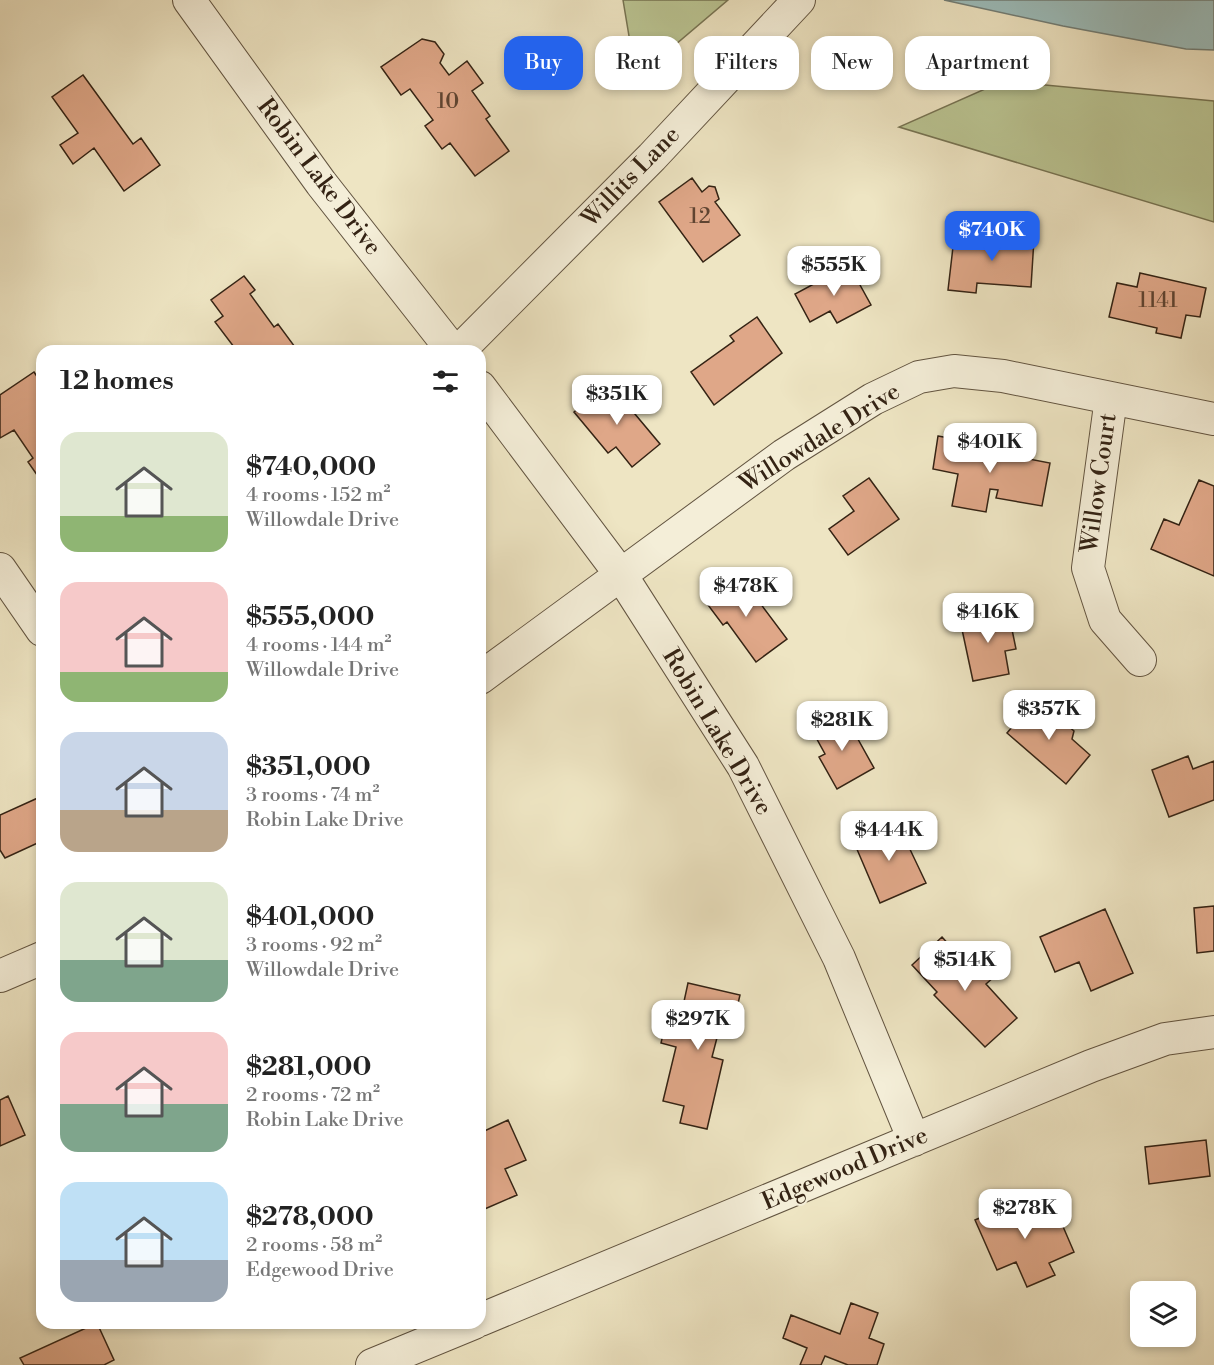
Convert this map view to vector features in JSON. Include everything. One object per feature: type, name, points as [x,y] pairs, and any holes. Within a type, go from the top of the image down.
[{"type":"street","name":"Robin Lake Drive","points":[[189,0],[321,183],[448,345]]},
{"type":"street","name":"Willits Lane","points":[[465,345],[652,157],[799,0]]},
{"type":"street","name":"Willowdale Drive","points":[[486,674],[784,455],[873,399],[919,377],[954,371],[1003,376],[1214,419]]},
{"type":"street","name":"Robin Lake Drive","points":[[486,395],[621,575],[743,766],[839,958],[914,1140]]},
{"type":"street","name":"Willow Court","points":[[1111,398],[1088,568],[1105,620],[1140,660]]},
{"type":"street","points":[[0,569],[36,621]]},
{"type":"street","points":[[0,976],[36,961]]},
{"type":"street","name":"Edgewood Drive","points":[[486,1318],[1091,1066],[1165,1039],[1214,1032]]},
{"type":"street","points":[[372,1365],[459,1329]]},
{"type":"green space","points":[[623,0],[728,0],[682,39],[682,36],[629,36]]},
{"type":"green space","points":[[1050,85],[1214,101],[1214,222],[899,127],[983,90],[1050,90]]},
{"type":"water","points":[[944,0],[1214,0],[1214,50],[1186,49],[1063,26]]},
{"type":"building","points":[[422,39],[435,42],[444,54],[440,63],[449,75],[467,61],[483,83],[472,91],[490,116],[486,119],[509,151],[475,176],[450,143],[442,149],[425,126],[433,120],[410,89],[401,95],[381,67]]},
{"type":"building","points":[[83,75],[133,144],[141,138],[160,165],[124,191],[94,148],[73,164],[60,145],[78,133],[52,97]]},
{"type":"building","points":[[692,178],[702,192],[709,186],[715,187],[719,199],[715,202],[740,235],[703,262],[659,202]]},
{"type":"building","points":[[993,222],[1010,243],[1017,238],[1034,239],[1031,287],[977,283],[976,293],[948,290],[953,247],[979,248],[980,229]]},
{"type":"building","points":[[849,265],[871,305],[837,323],[830,311],[810,322],[795,294]]},
{"type":"building","points":[[1140,273],[1206,288],[1200,317],[1186,315],[1181,338],[1156,333],[1157,328],[1109,317],[1117,283],[1137,287]]},
{"type":"building","points":[[244,276],[255,290],[250,294],[274,327],[278,324],[294,345],[232,345],[215,322],[223,316],[211,300]]},
{"type":"building","points":[[757,317],[782,353],[714,405],[691,372],[734,341],[730,336]]},
{"type":"building","points":[[34,372],[36,375],[36,473],[28,462],[33,458],[14,430],[0,438],[0,395]]},
{"type":"building","points":[[609,383],[660,444],[632,467],[616,447],[608,453],[574,412]]},
{"type":"building","points":[[938,436],[999,447],[998,453],[1050,463],[1042,506],[996,498],[998,490],[990,489],[986,512],[952,506],[958,474],[933,469]]},
{"type":"building","points":[[869,478],[899,519],[848,555],[829,529],[854,511],[843,496]]},
{"type":"building","points":[[1199,480],[1214,486],[1214,576],[1151,549],[1164,519],[1179,525]]},
{"type":"building","points":[[739,575],[787,639],[756,662],[727,622],[723,625],[705,601]]},
{"type":"building","points":[[1008,610],[1016,649],[1005,651],[1009,674],[973,681],[960,620]]},
{"type":"building","points":[[1036,699],[1074,731],[1072,739],[1090,755],[1066,784],[1007,733]]},
{"type":"building","points":[[844,714],[874,768],[837,789],[819,757],[825,754],[813,732]]},
{"type":"building","points":[[1188,756],[1193,769],[1214,761],[1214,800],[1169,817],[1152,770]]},
{"type":"building","points":[[36,799],[36,844],[5,858],[0,850],[0,815]]},
{"type":"building","points":[[897,822],[926,883],[880,903],[853,840]]},
{"type":"building","points":[[1214,906],[1214,951],[1197,953],[1194,908]]},
{"type":"building","points":[[1105,909],[1133,973],[1091,991],[1079,962],[1055,972],[1040,937]]},
{"type":"building","points":[[942,937],[970,968],[979,959],[995,976],[986,984],[1017,1018],[985,1047],[934,995],[937,992],[912,965]]},
{"type":"building","points":[[688,983],[740,995],[731,1033],[719,1030],[712,1057],[723,1060],[707,1129],[680,1123],[684,1106],[663,1101],[676,1047],[661,1043],[667,1017],[680,1020]]},
{"type":"building","points":[[8,1096],[25,1135],[0,1146],[0,1100]]},
{"type":"building","points":[[508,1120],[526,1160],[505,1169],[517,1195],[486,1208],[486,1130]]},
{"type":"building","points":[[1206,1140],[1210,1176],[1149,1184],[1145,1147]]},
{"type":"building","points":[[1026,1198],[1034,1217],[1055,1208],[1074,1252],[1049,1263],[1055,1275],[1027,1287],[1016,1262],[997,1270],[975,1220]]},
{"type":"building","points":[[851,1303],[878,1313],[869,1338],[884,1344],[877,1365],[848,1365],[825,1356],[821,1365],[800,1365],[807,1348],[783,1338],[791,1315],[840,1334]]},
{"type":"building","points":[[84,1329],[100,1329],[114,1360],[104,1365],[24,1365],[20,1358]]}]
